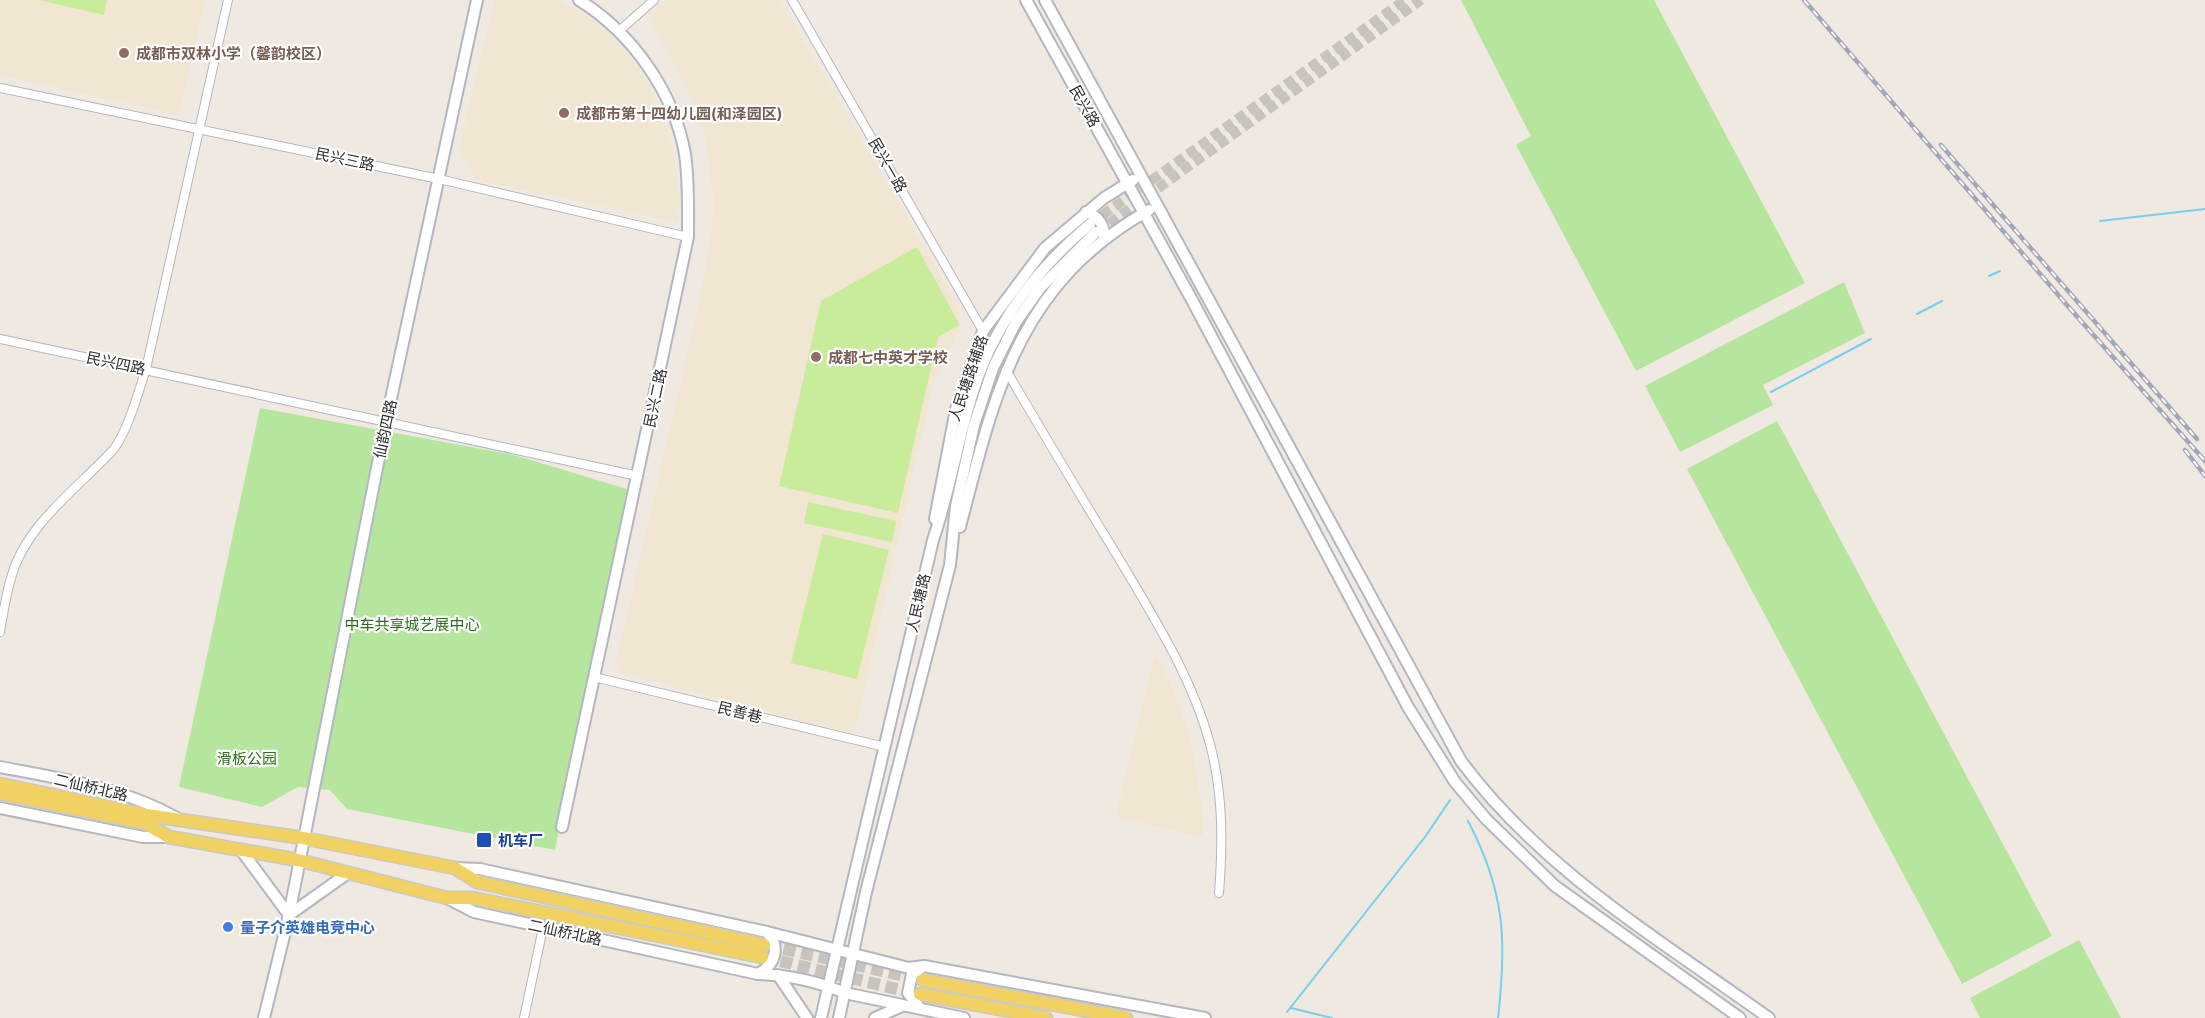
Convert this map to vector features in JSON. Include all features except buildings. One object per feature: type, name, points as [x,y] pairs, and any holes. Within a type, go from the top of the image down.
[{"type":"main road","points":[[0,784],[147,815],[303,838],[455,868],[477,882],[764,944]]},
{"type":"main road","name":"二仙桥北路","points":[[0,793],[145,823],[169,837],[298,860],[447,898]]},
{"type":"main road","points":[[447,898],[473,898],[764,944]]},
{"type":"main road","points":[[923,980],[1126,1018]]},
{"type":"main road","points":[[920,994],[1046,1018]]},
{"type":"street","points":[[0,632],[11,576],[32,534],[114,449],[123,436],[146,369],[228,0]]},
{"type":"street","name":"仙韵四路","points":[[264,1018],[289,915],[386,422],[477,0]]},
{"type":"street","name":"民兴二路","points":[[562,827],[688,237],[688,189],[684,153],[676,122],[648,66],[619,31],[600,13],[579,0]]},
{"type":"street","points":[[619,31],[654,0]]},
{"type":"street","name":"民兴一路","points":[[792,0],[983,331]]},
{"type":"street","name":"民兴路","points":[[1026,0],[1144,213],[1408,707],[1455,782],[1486,819],[1555,886],[1740,1018]]},
{"type":"street","name":"民兴路","points":[[1044,0],[1444,731],[1482,789],[1569,876],[1769,1018]]},
{"type":"street","name":"民兴三路","points":[[0,88],[439,179],[688,237]]},
{"type":"street","name":"人民塘路辅路","points":[[933,540],[938,495],[956,409],[983,331],[1045,248],[1086,213],[1141,175]]},
{"type":"street","points":[[950,565],[989,413],[1016,345],[1046,298],[1070,271],[1097,232],[1144,213],[1157,205]]},
{"type":"street","points":[[1086,213],[1100,220],[1105,232],[1097,232]]},
{"type":"street","name":"人民塘路","points":[[821,1018],[933,540],[948,497],[966,416],[982,366],[994,340],[1032,283],[1097,232]]},
{"type":"street","name":"人民塘路","points":[[839,1018],[866,892],[950,565],[956,506],[974,425],[999,353],[1016,322],[1040,288],[1097,232]]},
{"type":"street","name":"民兴四路","points":[[0,339],[638,476]]},
{"type":"street","points":[[1006,370],[1135,585],[1194,695],[1210,744],[1220,794],[1223,845],[1219,893]]},
{"type":"street","name":"民善巷","points":[[594,677],[885,747]]},
{"type":"street","name":"二仙桥北路","points":[[0,767],[102,787],[147,801],[177,818]]},
{"type":"street","name":"二仙桥北路","points":[[0,808],[143,837],[169,837]]},
{"type":"street","points":[[241,850],[289,915],[348,873]]},
{"type":"street","name":"二仙桥北路","points":[[447,898],[474,912],[758,974],[778,975],[828,986],[844,993],[964,1018]]},
{"type":"street","points":[[524,1018],[543,928]]},
{"type":"street","points":[[758,974],[769,967],[775,951],[774,942],[764,944]]},
{"type":"street","points":[[764,944],[836,948],[909,968],[924,966],[1205,1018]]},
{"type":"street","points":[[921,1010],[911,1001],[908,993],[912,974],[924,966]]},
{"type":"street","points":[[778,975],[807,1018]]},
{"type":"street","points":[[875,1018],[888,1010],[903,1006]]},
{"type":"shaded area","name":"成都市双林小学（馨韵校区）","points":[[0,0],[205,0],[179,115],[0,75]]},
{"type":"shaded area","name":"成都市第十四幼儿园(和泽园区)","points":[[495,0],[558,0],[592,20],[627,53],[649,86],[671,139],[680,202],[678,222],[476,180],[459,149]]},
{"type":"shaded area","name":"成都七中英才学校","points":[[668,0],[780,0],[959,307],[959,329],[933,385],[854,734],[621,673],[616,662],[698,308],[711,236],[714,203],[706,139],[690,95],[653,25],[652,14]]},
{"type":"shaded area","points":[[1155,654],[1166,674],[1190,736],[1201,801],[1203,837],[1116,817]]},
{"type":"green space","points":[[39,0],[107,0],[104,15]]},
{"type":"green space","points":[[1461,0],[1654,0],[1805,283],[1636,371],[1516,145],[1531,136]]},
{"type":"green space","points":[[917,247],[960,325],[938,337],[898,513],[779,486],[821,301]]},
{"type":"green space","points":[[1844,282],[1865,333],[1763,385],[1773,405],[1680,452],[1645,386]]},
{"type":"green space","name":"中车共享城艺展中心","points":[[260,408],[514,455],[627,489],[555,850],[347,809],[330,790],[298,787],[262,807],[179,787]]},
{"type":"green space","points":[[1777,421],[2052,936],[1962,984],[1687,469]]},
{"type":"green space","points":[[808,502],[896,521],[892,542],[804,523]]},
{"type":"green space","points":[[823,534],[889,550],[857,679],[791,663]]},
{"type":"green space","points":[[2079,940],[2121,1018],[1980,1018],[1970,998]]},
{"type":"waterway","points":[[2100,221],[2205,209]]},
{"type":"waterway","points":[[1989,276],[2000,271]]},
{"type":"waterway","points":[[1917,314],[1942,301]]},
{"type":"waterway","points":[[1771,392],[1871,339]]},
{"type":"waterway","points":[[1287,1012],[1425,837],[1450,800]]},
{"type":"waterway","points":[[1468,821],[1490,870],[1500,917],[1502,965],[1498,1018]]},
{"type":"waterway","points":[[1291,1008],[1332,1018]]},
{"type":"tunnel","points":[[1090,224],[1405,0]]},
{"type":"tunnel","points":[[1097,232],[1421,0]]},
{"type":"tunnel","points":[[766,945],[923,980]]},
{"type":"tunnel","points":[[763,957],[918,994]]},
{"type":"railway","points":[[1804,0],[2066,304],[2205,461]]},
{"type":"railway","points":[[1941,145],[2197,439]]},
{"type":"railway","points":[[2185,450],[2205,476]]},
{"type":"place","name":"成都市双林小学（馨韵校区）","points":[[124,53]]},
{"type":"place","name":"成都市第十四幼儿园(和泽园区)","points":[[564,113]]},
{"type":"place","name":"成都七中英才学校","points":[[816,357]]},
{"type":"place","name":"机车厂","points":[[484,840]]},
{"type":"place","name":"量子介英雄电竞中心","points":[[228,927]]},
{"type":"park label","name":"滑板公园","points":[[247,758]]}]
